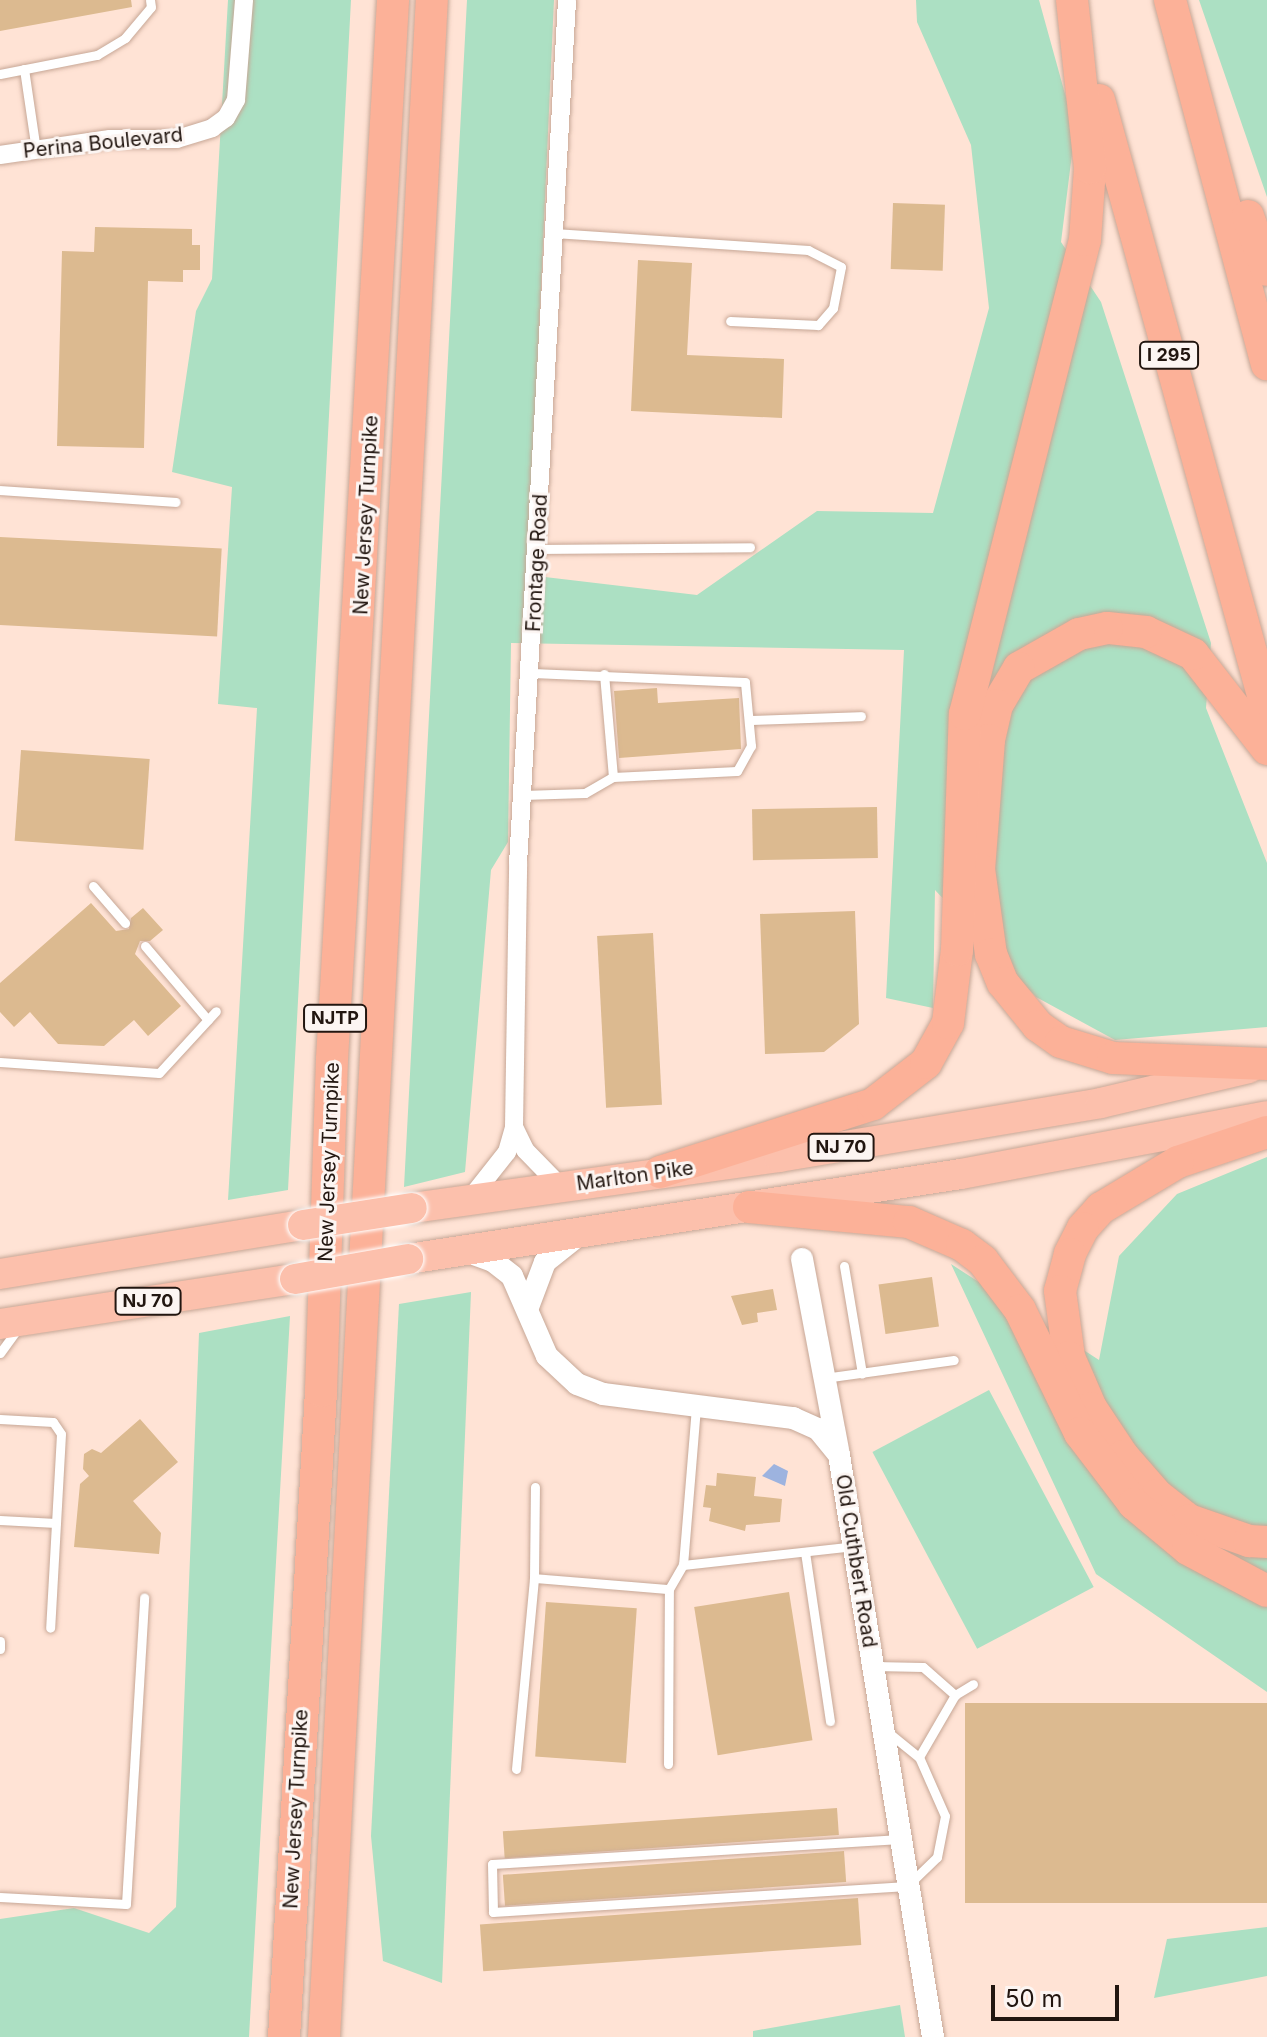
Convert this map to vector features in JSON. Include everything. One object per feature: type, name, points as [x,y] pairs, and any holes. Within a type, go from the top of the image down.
[{"type":"highway","name":"New Jersey Turnpike","points":[[284,2037],[321,1391],[332,1059],[393,0]]},
{"type":"highway","name":"New Jersey Turnpike","points":[[324,2037],[432,0]]},
{"type":"highway","name":"I 295","points":[[1072,0],[1267,710]]},
{"type":"highway","points":[[660,1172],[873,1104],[926,1063],[948,1023],[957,950],[965,714],[1085,240],[1090,168],[1072,0]]},
{"type":"highway","points":[[1171,0],[1267,270]]},
{"type":"highway","points":[[1171,0],[1267,364]]},
{"type":"highway","points":[[1267,749],[1193,654],[1146,632],[1107,628],[1079,634],[1019,668],[997,705],[989,740],[979,869],[991,954],[1003,983],[1038,1026],[1061,1042],[1113,1058],[1267,1064]]},
{"type":"highway","name":"Marlton Pike","points":[[5,1268],[660,1172],[1101,1103],[1267,1064]]},
{"type":"highway","name":"NJ 70","points":[[12,1322],[961,1174],[1267,1116]]},
{"type":"highway","points":[[1267,1132],[1178,1162],[1101,1208],[1083,1228],[1070,1254],[1060,1291],[1069,1357],[1091,1408],[1123,1456],[1157,1495],[1189,1520],[1249,1541],[1267,1542]]},
{"type":"highway","points":[[749,1207],[909,1222],[962,1245],[983,1261],[1020,1310],[1080,1433],[1134,1504],[1188,1549],[1267,1591]]},
{"type":"street","name":"Perina Boulevard","points":[[0,155],[110,139],[177,139],[226,118],[236,100],[244,0]]},
{"type":"street","name":"Frontage Road","points":[[469,1200],[507,1152],[514,1127],[523,795],[540,549],[567,0]]},
{"type":"street","points":[[514,1127],[525,1150],[560,1186]]},
{"type":"street","points":[[528,1308],[545,1262],[566,1242],[593,1231]]},
{"type":"street","name":"Old Cuthbert Road","points":[[459,1251],[483,1255],[503,1268],[519,1286],[547,1356],[577,1384],[603,1394],[793,1418],[818,1429],[839,1455],[933,2037]]},
{"type":"street","points":[[802,1259],[839,1455]]},
{"type":"lane","points":[[0,74],[97,55],[125,38],[151,7],[150,0]]},
{"type":"lane","points":[[24,69],[36,150]]},
{"type":"lane","points":[[554,233],[808,250],[841,267],[833,308],[818,325],[730,321]]},
{"type":"lane","points":[[0,490],[176,502]]},
{"type":"lane","points":[[540,549],[750,547]]},
{"type":"lane","points":[[523,795],[585,793],[613,777],[737,771],[751,746],[745,682],[531,673]]},
{"type":"lane","points":[[604,674],[613,777]]},
{"type":"lane","points":[[749,720],[861,716]]},
{"type":"lane","points":[[93,886],[125,923]]},
{"type":"lane","points":[[145,946],[208,1020]]},
{"type":"lane","points":[[0,1062],[159,1073],[216,1011]]},
{"type":"lane","points":[[844,1266],[862,1373]]},
{"type":"lane","points":[[0,1353],[12,1322]]},
{"type":"lane","points":[[824,1378],[954,1360]]},
{"type":"lane","points":[[668,1764],[669,1589],[683,1565],[696,1406]]},
{"type":"lane","points":[[0,1419],[53,1422],[60,1429],[50,1628]]},
{"type":"lane","points":[[516,1769],[534,1578],[535,1487]]},
{"type":"lane","points":[[0,1520],[56,1523]]},
{"type":"lane","points":[[683,1565],[854,1546]]},
{"type":"lane","points":[[805,1552],[830,1721]]},
{"type":"lane","points":[[534,1578],[669,1589]]},
{"type":"lane","points":[[0,1897],[126,1904],[144,1598]]},
{"type":"lane","points":[[0,1641],[0,1649]]},
{"type":"lane","points":[[873,1666],[923,1667],[955,1695]]},
{"type":"lane","points":[[919,1757],[955,1695],[973,1684]]},
{"type":"lane","points":[[883,1729],[919,1757],[946,1830],[937,1857],[907,1886],[493,1912],[492,1864],[900,1839]]},
{"type":"green space","points":[[228,0],[351,0],[288,1190],[228,1200],[257,708],[218,704],[232,487],[172,472],[196,311],[212,279]]},
{"type":"green space","points":[[467,0],[554,0],[528,575],[697,595],[817,511],[933,513],[989,308],[971,145],[917,22],[916,0],[1039,0],[1075,130],[1061,242],[1101,302],[1211,643],[1206,708],[1267,863],[1267,1027],[1115,1040],[1036,997],[935,890],[933,1008],[886,998],[904,650],[511,643],[508,842],[491,870],[465,1172],[404,1187]]},
{"type":"green space","points":[[1199,0],[1267,0],[1267,197]]},
{"type":"green space","points":[[1267,1157],[1267,1692],[1096,1574],[951,1264],[1099,1360],[1119,1256],[1177,1194]]},
{"type":"green space","points":[[471,1292],[442,1983],[383,1961],[371,1836],[399,1304]]},
{"type":"green space","points":[[290,1316],[249,2037],[0,2037],[0,1919],[74,1908],[149,1933],[176,1907],[199,1333]]},
{"type":"green space","points":[[989,1390],[1094,1587],[977,1649],[872,1452]]},
{"type":"green space","points":[[1267,1927],[1267,1976],[1154,1998],[1167,1939]]},
{"type":"green space","points":[[900,2005],[905,2037],[753,2037],[753,2031]]},
{"type":"water","points":[[774,1464],[788,1471],[785,1486],[762,1476]]},
{"type":"building","points":[[0,0],[131,0],[132,7],[0,31]]},
{"type":"building","points":[[893,203],[945,205],[943,271],[891,269]]},
{"type":"building","points":[[95,227],[192,229],[192,245],[200,245],[200,270],[183,270],[183,282],[148,281],[144,448],[57,446],[62,251],[94,252]]},
{"type":"building","points":[[638,260],[692,263],[687,355],[784,359],[782,418],[631,411]]},
{"type":"building","points":[[0,537],[222,549],[217,636],[0,625]]},
{"type":"building","points":[[657,688],[658,703],[739,698],[741,749],[619,758],[614,691]]},
{"type":"building","points":[[21,750],[150,759],[143,850],[15,841]]},
{"type":"building","points":[[877,807],[878,858],[753,860],[752,809]]},
{"type":"building","points":[[91,903],[116,931],[129,929],[131,918],[143,908],[163,930],[150,941],[140,941],[135,954],[181,1006],[148,1036],[134,1020],[104,1046],[58,1044],[30,1012],[14,1027],[0,1012],[0,983]]},
{"type":"building","points":[[855,911],[859,1024],[824,1052],[765,1054],[760,914]]},
{"type":"building","points":[[653,933],[662,1105],[606,1108],[597,936]]},
{"type":"building","points":[[932,1277],[939,1327],[885,1334],[879,1285]]},
{"type":"building","points":[[773,1289],[777,1310],[757,1313],[758,1322],[742,1325],[731,1296]]},
{"type":"building","points":[[140,1419],[178,1462],[133,1501],[161,1533],[159,1554],[74,1547],[80,1484],[89,1476],[83,1469],[84,1454],[92,1449],[101,1453]]},
{"type":"building","points":[[717,1473],[756,1477],[754,1496],[782,1499],[780,1522],[746,1525],[745,1531],[709,1521],[711,1508],[703,1507],[706,1485],[716,1486]]},
{"type":"building","points":[[789,1592],[812,1740],[718,1755],[694,1607]]},
{"type":"building","points":[[546,1602],[637,1608],[626,1763],[535,1757]]},
{"type":"building","points":[[965,1703],[1267,1703],[1267,1903],[965,1903]]},
{"type":"building","points":[[837,1808],[839,1835],[505,1858],[503,1831]]},
{"type":"building","points":[[844,1851],[846,1882],[505,1906],[503,1875]]},
{"type":"building","points":[[858,1898],[861,1945],[483,1971],[480,1924]]}]
